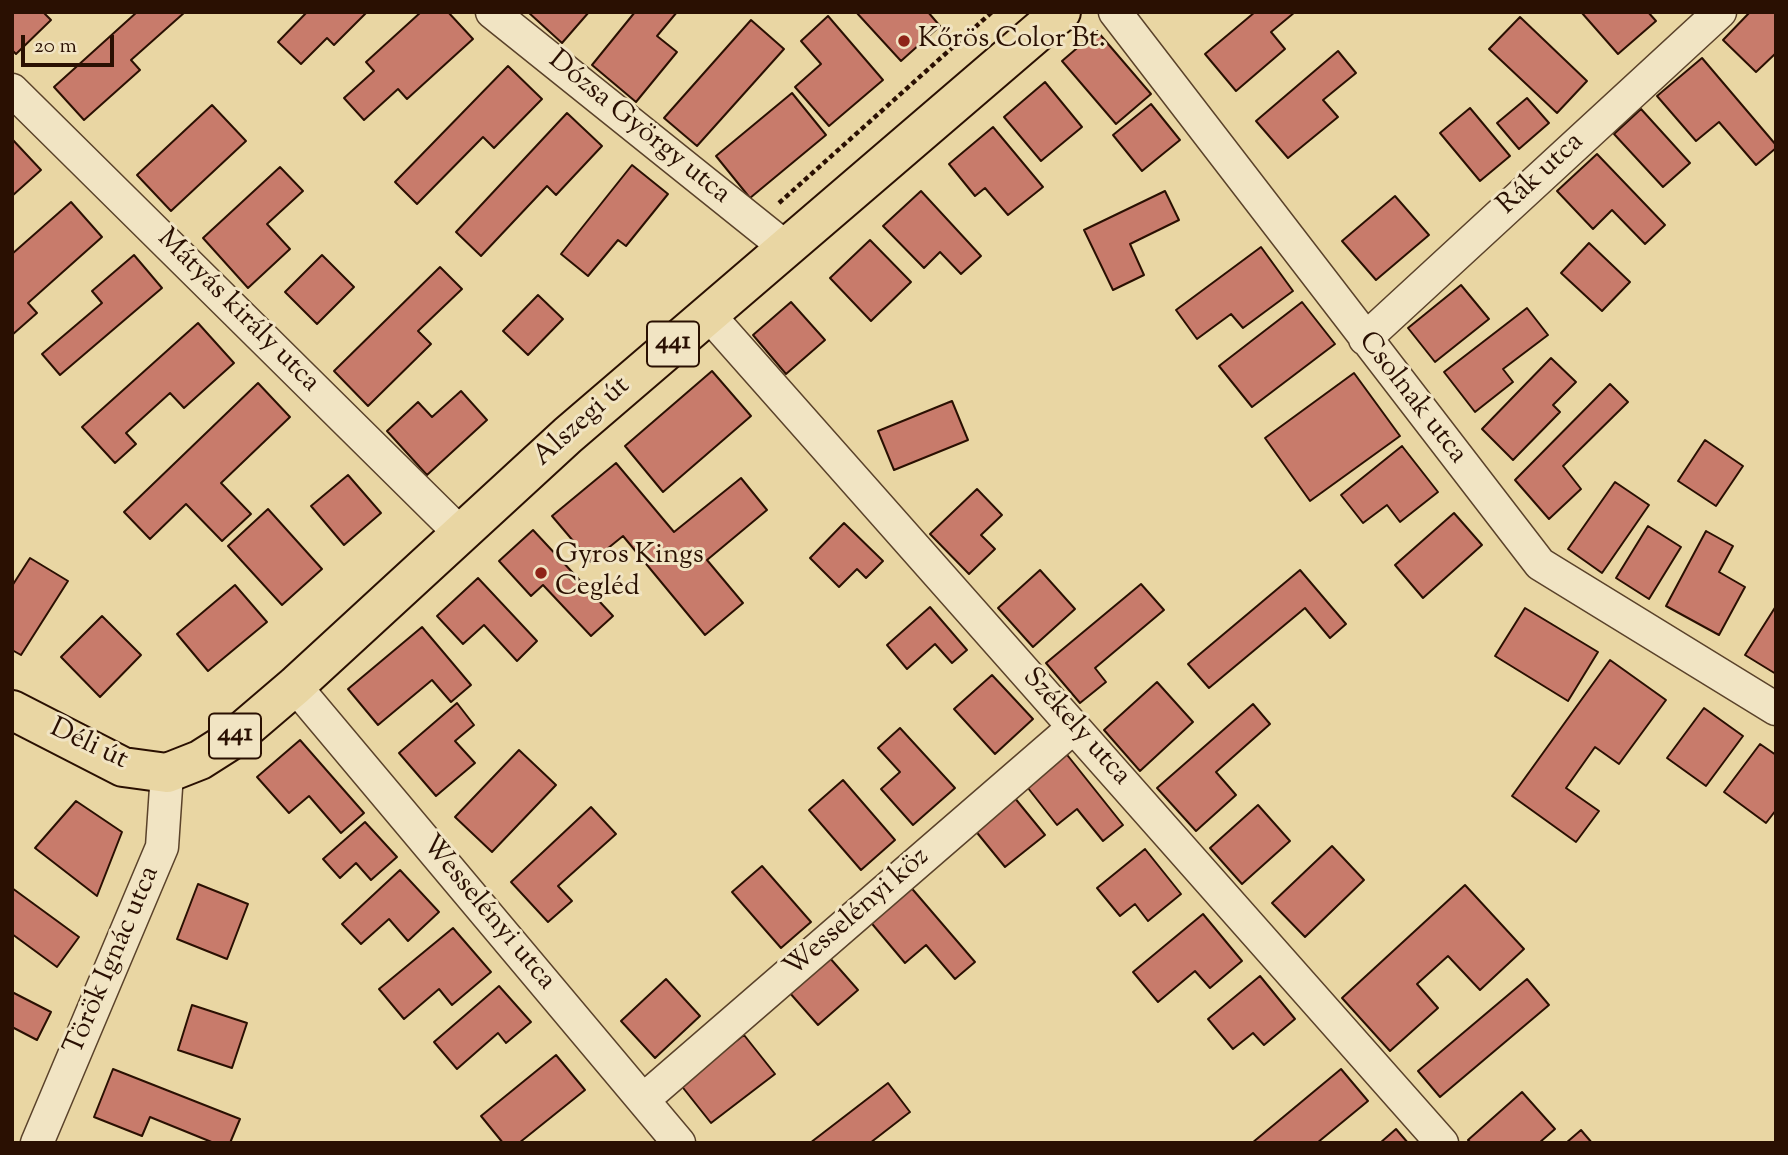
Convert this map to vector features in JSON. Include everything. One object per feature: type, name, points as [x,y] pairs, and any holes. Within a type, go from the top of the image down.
[{"type":"main road","name":"Alszegi út","points":[[167,773],[201,760],[222,746],[295,686],[568,435],[1061,12]]},
{"type":"main road","name":"Déli út","points":[[12,710],[123,768],[167,773]]},
{"type":"street","name":"Dózsa György utca","points":[[492,12],[785,247]]},
{"type":"street","name":"Csolnak utca","points":[[1115,12],[1540,564],[1776,709]]},
{"type":"street","name":"Rák utca","points":[[1365,339],[1720,12]]},
{"type":"street","name":"Mátyás király utca","points":[[12,90],[461,534]]},
{"type":"street","name":"Székely utca","points":[[708,314],[1442,1143]]},
{"type":"street","name":"Wesselényi utca","points":[[295,686],[679,1143]]},
{"type":"street","name":"Wesselényi köz","points":[[643,1100],[1074,727]]},
{"type":"street","name":"Török Ignác utca","points":[[37,1143],[162,846],[167,773]]},
{"type":"building","points":[[12,12],[43,12],[51,20],[16,54],[12,50]]},
{"type":"building","points":[[137,12],[185,12],[131,60],[140,70],[84,120],[54,87]]},
{"type":"building","points":[[307,12],[367,12],[334,45],[327,38],[301,64],[278,42]]},
{"type":"building","points":[[421,12],[448,12],[473,39],[407,99],[398,89],[364,120],[344,98],[374,71],[366,62]]},
{"type":"building","points":[[528,12],[589,12],[562,43]]},
{"type":"building","points":[[635,12],[677,12],[657,36],[677,52],[636,102],[592,65]]},
{"type":"building","points":[[856,12],[928,12],[940,26],[901,61]]},
{"type":"building","points":[[1255,12],[1295,12],[1271,32],[1285,49],[1236,91],[1205,54]]},
{"type":"building","points":[[1648,12],[1656,21],[1618,54],[1582,13]]},
{"type":"building","points":[[1750,12],[1776,12],[1776,53],[1756,72],[1723,40]]},
{"type":"building","points":[[828,16],[883,80],[829,126],[795,87],[821,64],[801,41]]},
{"type":"building","points":[[1520,17],[1587,81],[1557,113],[1489,49]]},
{"type":"building","points":[[751,20],[784,49],[697,146],[664,118]]},
{"type":"building","points":[[1097,31],[1151,94],[1116,124],[1062,61]]},
{"type":"building","points":[[1338,51],[1356,73],[1323,100],[1338,117],[1288,158],[1256,121]]},
{"type":"building","points":[[1702,58],[1776,145],[1776,148],[1756,165],[1719,122],[1696,141],[1657,96]]},
{"type":"building","points":[[508,66],[542,99],[494,148],[483,137],[417,204],[395,182]]},
{"type":"building","points":[[1045,82],[1082,127],[1041,161],[1004,117]]},
{"type":"building","points":[[792,93],[826,135],[750,198],[716,156]]},
{"type":"building","points":[[1527,98],[1549,123],[1519,149],[1497,123]]},
{"type":"building","points":[[1151,104],[1180,140],[1142,171],[1113,135]]},
{"type":"building","points":[[212,105],[246,141],[171,211],[137,175]]},
{"type":"building","points":[[1470,108],[1510,156],[1480,181],[1440,133]]},
{"type":"building","points":[[1641,109],[1690,163],[1663,187],[1614,134]]},
{"type":"building","points":[[567,113],[602,146],[556,195],[547,186],[481,256],[456,232]]},
{"type":"building","points":[[993,127],[1043,187],[1008,215],[985,188],[975,196],[949,164]]},
{"type":"building","points":[[12,139],[41,170],[12,196]]},
{"type":"building","points":[[1597,154],[1665,225],[1645,244],[1612,210],[1593,229],[1557,191]]},
{"type":"building","points":[[632,165],[668,194],[626,246],[618,240],[588,276],[561,254]]},
{"type":"building","points":[[280,167],[303,191],[267,224],[290,249],[248,288],[203,238]]},
{"type":"building","points":[[921,191],[981,256],[961,274],[940,252],[924,268],[883,226]]},
{"type":"building","points":[[1165,191],[1179,220],[1130,244],[1144,275],[1113,290],[1084,230]]},
{"type":"building","points":[[1395,196],[1429,235],[1376,280],[1342,241]]},
{"type":"building","points":[[71,202],[102,237],[28,303],[37,313],[12,335],[12,254]]},
{"type":"building","points":[[870,240],[911,282],[871,321],[830,278]]},
{"type":"building","points":[[1589,243],[1630,282],[1602,311],[1561,273]]},
{"type":"building","points":[[1261,247],[1293,291],[1243,328],[1231,314],[1197,339],[1176,310]]},
{"type":"building","points":[[134,255],[162,288],[60,375],[42,354],[102,303],[92,291]]},
{"type":"building","points":[[322,255],[354,287],[317,324],[285,292]]},
{"type":"building","points":[[440,267],[462,289],[418,331],[431,344],[368,406],[334,371]]},
{"type":"building","points":[[1461,285],[1489,319],[1435,362],[1408,328]]},
{"type":"building","points":[[538,295],[563,319],[528,355],[503,331]]},
{"type":"building","points":[[791,302],[825,340],[786,374],[753,335]]},
{"type":"building","points":[[1302,302],[1335,344],[1252,407],[1219,366]]},
{"type":"building","points":[[1527,308],[1548,335],[1503,369],[1513,382],[1475,412],[1444,372]]},
{"type":"building","points":[[198,323],[234,363],[184,408],[170,393],[126,433],[136,444],[115,463],[82,427]]},
{"type":"building","points":[[1551,358],[1576,382],[1553,405],[1560,412],[1513,460],[1482,429]]},
{"type":"building","points":[[712,371],[751,416],[663,492],[625,446]]},
{"type":"building","points":[[1354,373],[1400,436],[1310,501],[1265,438]]},
{"type":"building","points":[[258,383],[290,417],[221,483],[251,514],[222,541],[186,504],[150,539],[124,512]]},
{"type":"building","points":[[1610,384],[1628,402],[1563,466],[1581,489],[1549,519],[1515,480]]},
{"type":"building","points":[[461,391],[487,420],[427,475],[387,431],[418,402],[432,417]]},
{"type":"building","points":[[952,401],[968,440],[894,470],[878,431]]},
{"type":"building","points":[[1705,440],[1743,466],[1716,506],[1678,481]]},
{"type":"building","points":[[1402,446],[1438,492],[1400,522],[1387,505],[1363,523],[1341,495]]},
{"type":"building","points":[[616,463],[674,532],[741,478],[767,510],[707,560],[743,603],[705,635],[623,536],[591,562],[552,516]]},
{"type":"building","points":[[348,475],[381,513],[344,545],[311,506]]},
{"type":"building","points":[[1615,482],[1649,505],[1602,573],[1568,549]]},
{"type":"building","points":[[977,489],[1002,515],[981,535],[995,549],[969,574],[930,534]]},
{"type":"building","points":[[268,509],[322,569],[282,605],[228,546]]},
{"type":"building","points":[[1454,513],[1482,545],[1423,598],[1395,565]]},
{"type":"building","points":[[844,523],[883,561],[866,578],[857,569],[839,587],[810,558]]},
{"type":"building","points":[[1648,526],[1681,547],[1649,599],[1616,578]]},
{"type":"building","name":"Gyros Kings Cegléd","points":[[533,530],[613,616],[591,636],[543,585],[531,596],[499,561]]},
{"type":"building","points":[[1706,531],[1733,546],[1719,572],[1745,587],[1719,635],[1666,606]]},
{"type":"building","points":[[30,558],[68,581],[21,655],[12,650],[12,586]]},
{"type":"building","points":[[1040,570],[1075,609],[1033,647],[998,608]]},
{"type":"building","points":[[1300,570],[1346,624],[1330,638],[1305,608],[1209,688],[1188,664]]},
{"type":"building","points":[[478,578],[537,641],[517,661],[484,625],[463,644],[437,616]]},
{"type":"building","points":[[1141,584],[1164,610],[1095,668],[1106,682],[1080,703],[1046,663]]},
{"type":"building","points":[[235,585],[267,622],[208,671],[177,634]]},
{"type":"building","points":[[1776,606],[1776,674],[1745,655]]},
{"type":"building","points":[[930,607],[967,650],[952,663],[935,644],[907,669],[887,645]]},
{"type":"building","points":[[1525,608],[1598,652],[1568,701],[1495,656]]},
{"type":"building","points":[[102,616],[141,655],[100,697],[61,657]]},
{"type":"building","points":[[422,627],[471,685],[451,702],[432,680],[378,725],[348,689]]},
{"type":"building","points":[[1610,660],[1666,700],[1619,764],[1595,747],[1566,788],[1599,811],[1576,842],[1512,796]]},
{"type":"building","points":[[992,675],[1033,719],[995,754],[954,709]]},
{"type":"building","points":[[1157,682],[1193,722],[1140,771],[1104,730]]},
{"type":"building","points":[[457,703],[474,725],[455,741],[475,763],[436,796],[399,753]]},
{"type":"building","points":[[1253,704],[1270,724],[1216,772],[1236,795],[1196,831],[1157,788]]},
{"type":"building","points":[[1704,708],[1743,736],[1706,786],[1667,758]]},
{"type":"building","points":[[900,728],[955,788],[913,825],[881,789],[900,772],[878,748]]},
{"type":"building","points":[[300,740],[364,813],[341,833],[309,796],[289,813],[257,777]]},
{"type":"building","points":[[1760,744],[1776,755],[1776,810],[1766,823],[1724,792]]},
{"type":"building","points":[[519,750],[556,785],[492,852],[455,817]]},
{"type":"building","points":[[1064,751],[1123,825],[1103,841],[1077,809],[1057,825],[1024,783]]},
{"type":"building","points":[[843,780],[895,840],[861,870],[809,810]]},
{"type":"building","points":[[1014,797],[1045,835],[1005,867],[974,829]]},
{"type":"building","points":[[76,801],[122,832],[97,896],[35,848]]},
{"type":"building","points":[[1258,805],[1290,841],[1242,884],[1210,848]]},
{"type":"building","points":[[591,807],[616,834],[558,886],[572,901],[548,922],[511,882]]},
{"type":"building","points":[[365,822],[397,857],[371,880],[356,863],[340,878],[323,859]]},
{"type":"building","points":[[1332,846],[1364,880],[1305,937],[1272,903]]},
{"type":"building","points":[[1145,849],[1181,894],[1148,921],[1135,904],[1120,916],[1097,888]]},
{"type":"building","points":[[762,866],[811,922],[781,948],[732,892]]},
{"type":"building","points":[[400,870],[439,912],[408,941],[389,919],[361,944],[342,924]]},
{"type":"building","points":[[198,884],[248,904],[227,959],[177,939]]},
{"type":"building","points":[[908,884],[975,962],[955,979],[926,945],[905,963],[868,919]]},
{"type":"building","points":[[1465,885],[1524,949],[1480,990],[1448,956],[1417,984],[1438,1008],[1390,1051],[1342,998]]},
{"type":"building","points":[[12,888],[79,937],[57,967],[12,934]]},
{"type":"building","points":[[1203,914],[1242,961],[1210,988],[1195,971],[1158,1002],[1133,972]]},
{"type":"building","points":[[453,928],[491,972],[452,1005],[439,989],[404,1019],[379,989]]},
{"type":"building","points":[[829,957],[858,990],[818,1025],[789,992]]},
{"type":"building","points":[[1260,976],[1295,1019],[1264,1045],[1253,1033],[1233,1049],[1208,1019]]},
{"type":"building","points":[[666,979],[700,1016],[655,1058],[621,1021]]},
{"type":"building","points":[[1527,979],[1549,1005],[1440,1097],[1418,1071]]},
{"type":"building","points":[[499,986],[531,1022],[506,1043],[498,1033],[457,1069],[434,1042]]},
{"type":"building","points":[[12,992],[51,1012],[37,1040],[12,1027]]},
{"type":"building","points":[[192,1005],[247,1023],[232,1068],[178,1050]]},
{"type":"building","points":[[744,1035],[775,1074],[711,1123],[680,1084]]},
{"type":"building","points":[[556,1055],[585,1090],[519,1143],[503,1143],[481,1116]]},
{"type":"building","points":[[113,1069],[240,1119],[230,1143],[214,1143],[150,1117],[142,1136],[94,1117]]},
{"type":"building","points":[[1341,1069],[1368,1101],[1317,1143],[1252,1143]]},
{"type":"building","points":[[888,1083],[910,1112],[870,1143],[810,1143]]},
{"type":"building","points":[[1522,1092],[1555,1129],[1539,1143],[1471,1143],[1468,1140]]},
{"type":"building","points":[[1396,1129],[1408,1143],[1380,1143]]},
{"type":"building","points":[[1581,1130],[1592,1143],[1566,1143]]},
{"type":"place","name":"Kőrös Color Bt.","points":[[904,41]]},
{"type":"place","name":"Gyros Kings Cegléd","points":[[541,573]]}]
